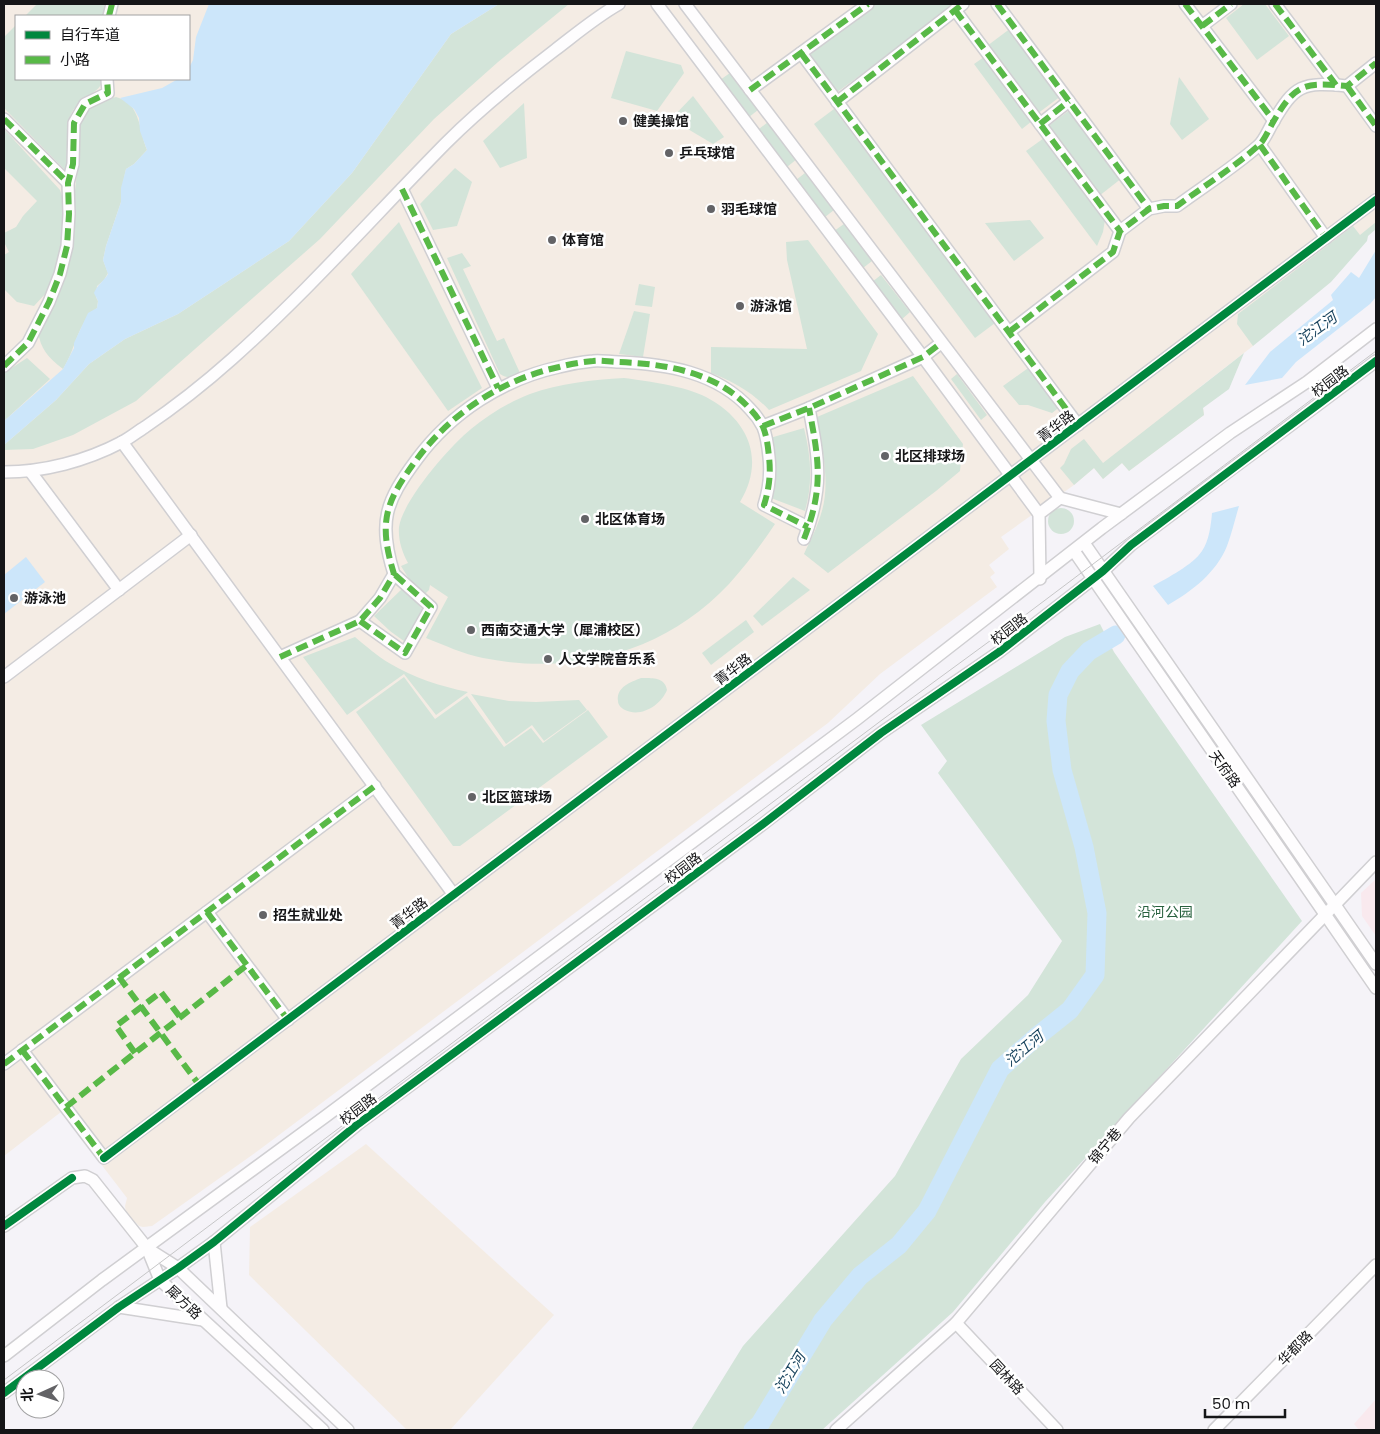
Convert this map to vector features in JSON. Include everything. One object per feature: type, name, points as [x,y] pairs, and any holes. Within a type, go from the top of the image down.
[{"type":"street","points":[[5,472],[30,471],[86,457],[122,442],[183,401],[257,336],[305,290],[448,141],[515,81],[619,4]]},
{"type":"street","points":[[657,4],[1040,514],[1040,578]]},
{"type":"street","points":[[685,4],[1060,498],[1121,514]]},
{"type":"street","points":[[750,90],[868,4]]},
{"type":"street","points":[[996,4],[1149,209]]},
{"type":"street","points":[[1184,4],[1274,121]]},
{"type":"street","points":[[1202,26],[1231,4]]},
{"type":"street","points":[[1275,4],[1376,126]]},
{"type":"street","points":[[837,102],[959,7],[1040,124],[1120,231]]},
{"type":"street","points":[[801,53],[1078,425]]},
{"type":"street","points":[[1009,332],[1113,252],[1120,231],[1149,209],[1177,206],[1260,144],[1281,107],[1301,88],[1316,84],[1341,86],[1376,63]]},
{"type":"street","points":[[4,366],[28,343],[49,302],[60,274],[67,246],[68,183],[73,164],[74,123],[85,104],[108,93],[107,80]]},
{"type":"street","points":[[1040,124],[1069,101]]},
{"type":"street","points":[[4,119],[68,183]]},
{"type":"street","points":[[1260,144],[1326,238]]},
{"type":"street","points":[[402,189],[498,388]]},
{"type":"street","name":"菁华路","points":[[22,1050],[104,1158],[1376,200]]},
{"type":"street","name":"校园路","points":[[4,1356],[102,1280],[326,1116],[857,719],[1121,514],[1230,433],[1307,382],[1376,329]]},
{"type":"street","points":[[763,426],[809,408],[923,357],[941,343]]},
{"type":"street","points":[[360,622],[405,653],[431,607],[394,574],[387,551],[385,536],[388,508],[402,479],[426,446],[467,408],[498,388],[557,367],[593,361],[660,365],[693,372],[730,391],[742,400],[763,426],[770,464],[770,483],[764,505],[808,527]]},
{"type":"street","name":"校园路","points":[[4,1393],[119,1307],[214,1242],[358,1124],[763,824],[881,733],[999,652],[1094,579],[1131,545],[1376,361]]},
{"type":"street","points":[[804,539],[817,499],[818,479],[818,456],[809,408]]},
{"type":"street","points":[[122,442],[454,895]]},
{"type":"street","points":[[30,471],[119,590]]},
{"type":"street","points":[[1040,514],[1060,498]]},
{"type":"street","points":[[4,677],[191,535]]},
{"type":"street","name":"天府路","points":[[1084,543],[1376,964]]},
{"type":"street","name":"天府路","points":[[1074,551],[1376,988]]},
{"type":"street","points":[[280,657],[360,622],[380,598],[394,574]]},
{"type":"street","points":[[4,1064],[375,786]]},
{"type":"street","name":"锦宁巷","points":[[836,1430],[956,1323],[1129,1118],[1376,862]]},
{"type":"street","points":[[206,912],[288,1020]]},
{"type":"street","points":[[4,1226],[72,1178],[85,1176],[96,1183],[147,1248]]},
{"type":"street","points":[[214,1242],[221,1308]]},
{"type":"street","name":"犀方路","points":[[147,1248],[178,1268],[348,1430]]},
{"type":"street","name":"犀方路","points":[[147,1248],[160,1280],[323,1430]]},
{"type":"street","name":"华都路","points":[[1214,1430],[1376,1265]]},
{"type":"street","points":[[119,1307],[152,1314],[204,1320]]},
{"type":"street","name":"园林路","points":[[956,1323],[1057,1430]]},
{"type":"shaded area","name":"西南交通大学（犀浦校区）","points":[[4,4],[1376,4],[1376,227],[1258,315],[1253,346],[1200,387],[1204,415],[1129,471],[1122,463],[1103,479],[1094,468],[1074,485],[1001,537],[1009,549],[989,565],[995,573],[990,577],[997,587],[880,674],[828,723],[259,1150],[152,1226],[139,1226],[126,1213],[127,1198],[61,1112],[4,1156]]},
{"type":"shaded area","points":[[1376,879],[1376,936],[1362,916],[1361,893]]},
{"type":"shaded area","points":[[366,1144],[554,1315],[450,1430],[407,1430],[249,1275],[250,1227]]},
{"type":"shaded area","points":[[1376,1399],[1376,1430],[1359,1430],[1354,1424]]},
{"type":"green space","points":[[37,4],[108,4],[105,15],[26,15]]},
{"type":"green space","points":[[499,4],[569,4],[498,62],[434,119],[320,239],[136,401],[73,435],[33,449],[4,450],[4,445],[56,400],[89,364],[125,339],[178,314],[289,241],[352,173],[451,34]]},
{"type":"green space","points":[[875,4],[952,4],[954,6],[836,93],[807,54]]},
{"type":"green space","points":[[1244,4],[1265,4],[1289,36],[1257,60],[1226,18]]},
{"type":"green space","points":[[15,26],[15,80],[104,80],[102,84],[72,112],[68,126],[68,156],[65,170],[4,108],[4,37]]},
{"type":"green space","points":[[1011,28],[1061,96],[1037,114],[987,46]]},
{"type":"green space","points":[[626,51],[681,65],[684,73],[657,111],[611,98]]},
{"type":"green space","points":[[984,57],[1032,121],[1022,129],[974,64]]},
{"type":"green space","points":[[730,73],[758,110],[749,117],[720,80]]},
{"type":"green space","points":[[1179,77],[1209,119],[1182,140],[1170,124]]},
{"type":"green space","points":[[693,96],[724,137],[713,144],[671,119]]},
{"type":"green space","points":[[116,97],[124,100],[135,111],[147,150],[134,164],[126,169],[121,202],[103,260],[108,273],[97,286],[97,308],[85,321],[63,369],[46,353],[38,331],[73,210],[78,162],[79,124],[92,107],[102,101]]},
{"type":"green space","points":[[524,103],[527,158],[500,168],[483,141]]},
{"type":"green space","points":[[834,109],[995,323],[975,338],[814,124]]},
{"type":"green space","points":[[1071,109],[1122,178],[1099,196],[1047,127]]},
{"type":"green space","points":[[768,122],[797,159],[787,167],[759,129]]},
{"type":"green space","points":[[4,129],[60,190],[64,202],[65,228],[60,259],[46,293],[34,306],[17,302],[4,289],[4,255],[9,252],[4,242],[4,233],[16,227],[37,201],[4,168]]},
{"type":"green space","points":[[1044,138],[1105,220],[1103,232],[1097,246],[1026,151]]},
{"type":"green space","points":[[455,168],[472,182],[457,226],[433,230],[420,204]]},
{"type":"green space","points":[[805,173],[834,210],[825,217],[796,180]]},
{"type":"green space","points":[[1030,220],[1044,238],[1014,261],[985,223]]},
{"type":"green space","points":[[399,222],[482,388],[448,411],[351,274]]},
{"type":"green space","points":[[1376,222],[1376,229],[1368,236],[1367,241],[1331,282],[1253,346],[1237,324],[1238,314],[1353,226],[1360,235]]},
{"type":"green space","points":[[844,224],[872,261],[863,268],[834,231]]},
{"type":"green space","points":[[808,240],[878,334],[861,371],[769,410],[742,388],[711,373],[711,347],[807,349],[787,260],[786,242]]},
{"type":"green space","points":[[462,253],[471,266],[463,269],[497,341],[504,338],[520,373],[515,376],[506,377],[500,374],[447,258]]},
{"type":"green space","points":[[881,275],[910,312],[901,320],[872,282]]},
{"type":"green space","points":[[639,284],[655,287],[652,307],[635,305]]},
{"type":"green space","points":[[634,311],[650,314],[643,357],[619,354]]},
{"type":"green space","points":[[1244,353],[1229,389],[1203,408],[1204,415],[1129,471],[1122,463],[1103,479],[1094,468],[1074,485],[1060,468],[1071,449],[1084,439],[1103,463]]},
{"type":"green space","points":[[27,358],[50,379],[4,421],[4,373]]},
{"type":"green space","points":[[1031,366],[1061,406],[1052,413],[1028,405],[1019,405],[1003,386]]},
{"type":"green space","points":[[957,374],[987,415],[981,420],[951,379]]},
{"type":"green space","points":[[913,376],[963,444],[960,471],[828,573],[804,554],[824,502],[825,466],[817,417]]},
{"type":"green space","name":"北区体育场","points":[[624,378],[666,384],[697,393],[721,406],[742,429],[752,456],[752,471],[748,486],[740,502],[775,524],[753,555],[729,584],[704,608],[676,627],[647,642],[616,654],[584,661],[551,664],[517,663],[483,658],[426,638],[448,597],[430,585],[429,590],[425,594],[409,579],[401,566],[408,563],[401,546],[399,527],[409,503],[429,474],[451,448],[471,429],[514,401],[541,390],[564,385]]},
{"type":"green space","points":[[804,428],[810,470],[808,501],[805,511],[771,498],[770,438]]},
{"type":"green space","points":[[1061,508],[1070,512],[1074,521],[1070,530],[1061,534],[1052,530],[1048,521],[1052,512]]},
{"type":"green space","points":[[793,577],[810,590],[762,626],[753,616]]},
{"type":"green space","points":[[403,588],[425,612],[408,644],[374,616]]},
{"type":"green space","points":[[746,620],[754,632],[711,665],[702,653]]},
{"type":"green space","name":"沿河公园","points":[[1100,624],[1114,652],[1302,921],[1045,1202],[953,1312],[822,1430],[691,1430],[743,1346],[895,1176],[961,1059],[1028,995],[1062,941],[938,773],[947,761],[921,725],[1065,637]]},
{"type":"green space","points":[[355,637],[385,660],[408,673],[437,684],[468,692],[436,715],[404,674],[347,715],[303,657]]},
{"type":"green space","name":"北区篮球场","points":[[404,677],[435,719],[467,696],[504,747],[531,728],[543,743],[588,710],[608,737],[460,846],[453,846],[356,712]]},
{"type":"green space","points":[[641,678],[661,680],[667,690],[660,701],[650,709],[637,712],[625,710],[619,704],[619,692],[625,686]]},
{"type":"green space","points":[[471,694],[509,701],[579,700],[587,710],[544,741],[532,725],[506,744]]},
{"type":"water","points":[[209,4],[499,4],[451,34],[352,173],[289,241],[178,314],[125,339],[89,364],[56,400],[4,445],[4,421],[63,369],[88,313],[97,308],[98,301],[94,293],[108,274],[103,260],[121,202],[121,188],[126,169],[134,164],[147,150],[140,131],[139,118],[134,109],[120,98],[162,88],[176,80],[190,80],[190,66],[193,60],[196,37]]},
{"type":"water","points":[[1376,250],[1376,297],[1370,304],[1296,362],[1282,378],[1245,385],[1270,352],[1333,300],[1331,295],[1351,272],[1359,278]]},
{"type":"water","points":[[1239,506],[1227,546],[1217,565],[1186,594],[1168,605],[1153,586],[1179,571],[1198,556],[1208,538],[1212,513]]},
{"type":"water","name":"游泳池","points":[[26,557],[45,582],[4,614],[4,575]]},
{"type":"waterway","name":"沱江河","points":[[753,1430],[760,1424],[823,1320],[860,1276],[899,1245],[927,1211],[1000,1069],[1070,1010],[1095,975],[1097,913],[1084,847],[1062,770],[1056,721],[1058,695],[1070,671],[1089,651],[1116,635]]},
{"type":"tram line","points":[[4,1380],[1376,351]]},
{"type":"marked path","points":[[109,15],[112,4]]},
{"type":"marked path","points":[[750,90],[868,4]]},
{"type":"marked path","points":[[837,102],[963,4]]},
{"type":"marked path","points":[[997,4],[1149,209]]},
{"type":"marked path","points":[[1185,4],[1274,121]]},
{"type":"marked path","points":[[1202,26],[1231,4]]},
{"type":"marked path","points":[[1275,4],[1336,85]]},
{"type":"marked path","points":[[955,10],[1120,231]]},
{"type":"marked path","points":[[801,53],[1078,425]]},
{"type":"marked path","points":[[1009,332],[1113,252],[1120,231],[1149,209],[1177,206],[1258,146],[1294,93],[1301,88],[1310,86],[1347,86],[1376,63]]},
{"type":"marked path","points":[[4,366],[28,343],[49,302],[60,274],[67,246],[68,183],[73,164],[74,123],[85,104],[108,93],[107,80]]},
{"type":"marked path","points":[[1347,86],[1376,126]]},
{"type":"marked path","points":[[1040,124],[1069,101]]},
{"type":"marked path","points":[[4,119],[68,183]]},
{"type":"marked path","points":[[1260,145],[1326,238]]},
{"type":"marked path","points":[[402,189],[498,388]]},
{"type":"marked path","points":[[763,426],[809,408],[923,357],[941,343]]},
{"type":"marked path","points":[[280,657],[360,621],[380,598],[394,574],[386,540],[387,513],[391,501],[406,474],[431,442],[462,413],[498,389],[518,380],[563,366],[596,361],[655,365],[690,372],[722,386],[737,396],[752,411],[764,431],[768,446],[770,469],[764,505],[808,527]]},
{"type":"marked path","points":[[804,539],[815,504],[818,474],[809,408]]},
{"type":"marked path","points":[[360,621],[405,653],[431,607],[394,574]]},
{"type":"marked path","points":[[4,1064],[375,786]]},
{"type":"marked path","points":[[207,912],[288,1020]]},
{"type":"marked path","points":[[66,1107],[247,965]]},
{"type":"marked path","points":[[119,977],[200,1086]]},
{"type":"marked path","points":[[135,1053],[116,1026],[161,992],[180,1017]]},
{"type":"marked path","points":[[22,1050],[104,1158]]},
{"type":"cycle path","points":[[104,1158],[1376,200]]},
{"type":"cycle path","points":[[4,1393],[119,1307],[214,1242],[358,1124],[763,824],[881,733],[999,652],[1103,571],[1131,545],[1376,361]]},
{"type":"cycle path","points":[[4,1226],[72,1178]]},
{"type":"place","name":"健美操馆","points":[[623,121]]},
{"type":"place","name":"乒乓球馆","points":[[669,153]]},
{"type":"place","name":"羽毛球馆","points":[[711,209]]},
{"type":"place","name":"体育馆","points":[[552,240]]},
{"type":"place","name":"游泳馆","points":[[740,306]]},
{"type":"place","name":"北区排球场","points":[[885,456]]},
{"type":"place","name":"北区体育场","points":[[585,519]]},
{"type":"place","name":"游泳池","points":[[14,598]]},
{"type":"place","name":"西南交通大学（犀浦校区）","points":[[471,630]]},
{"type":"place","name":"人文学院音乐系","points":[[548,659]]},
{"type":"place","name":"北区篮球场","points":[[472,797]]},
{"type":"place","name":"招生就业处","points":[[263,915]]}]
